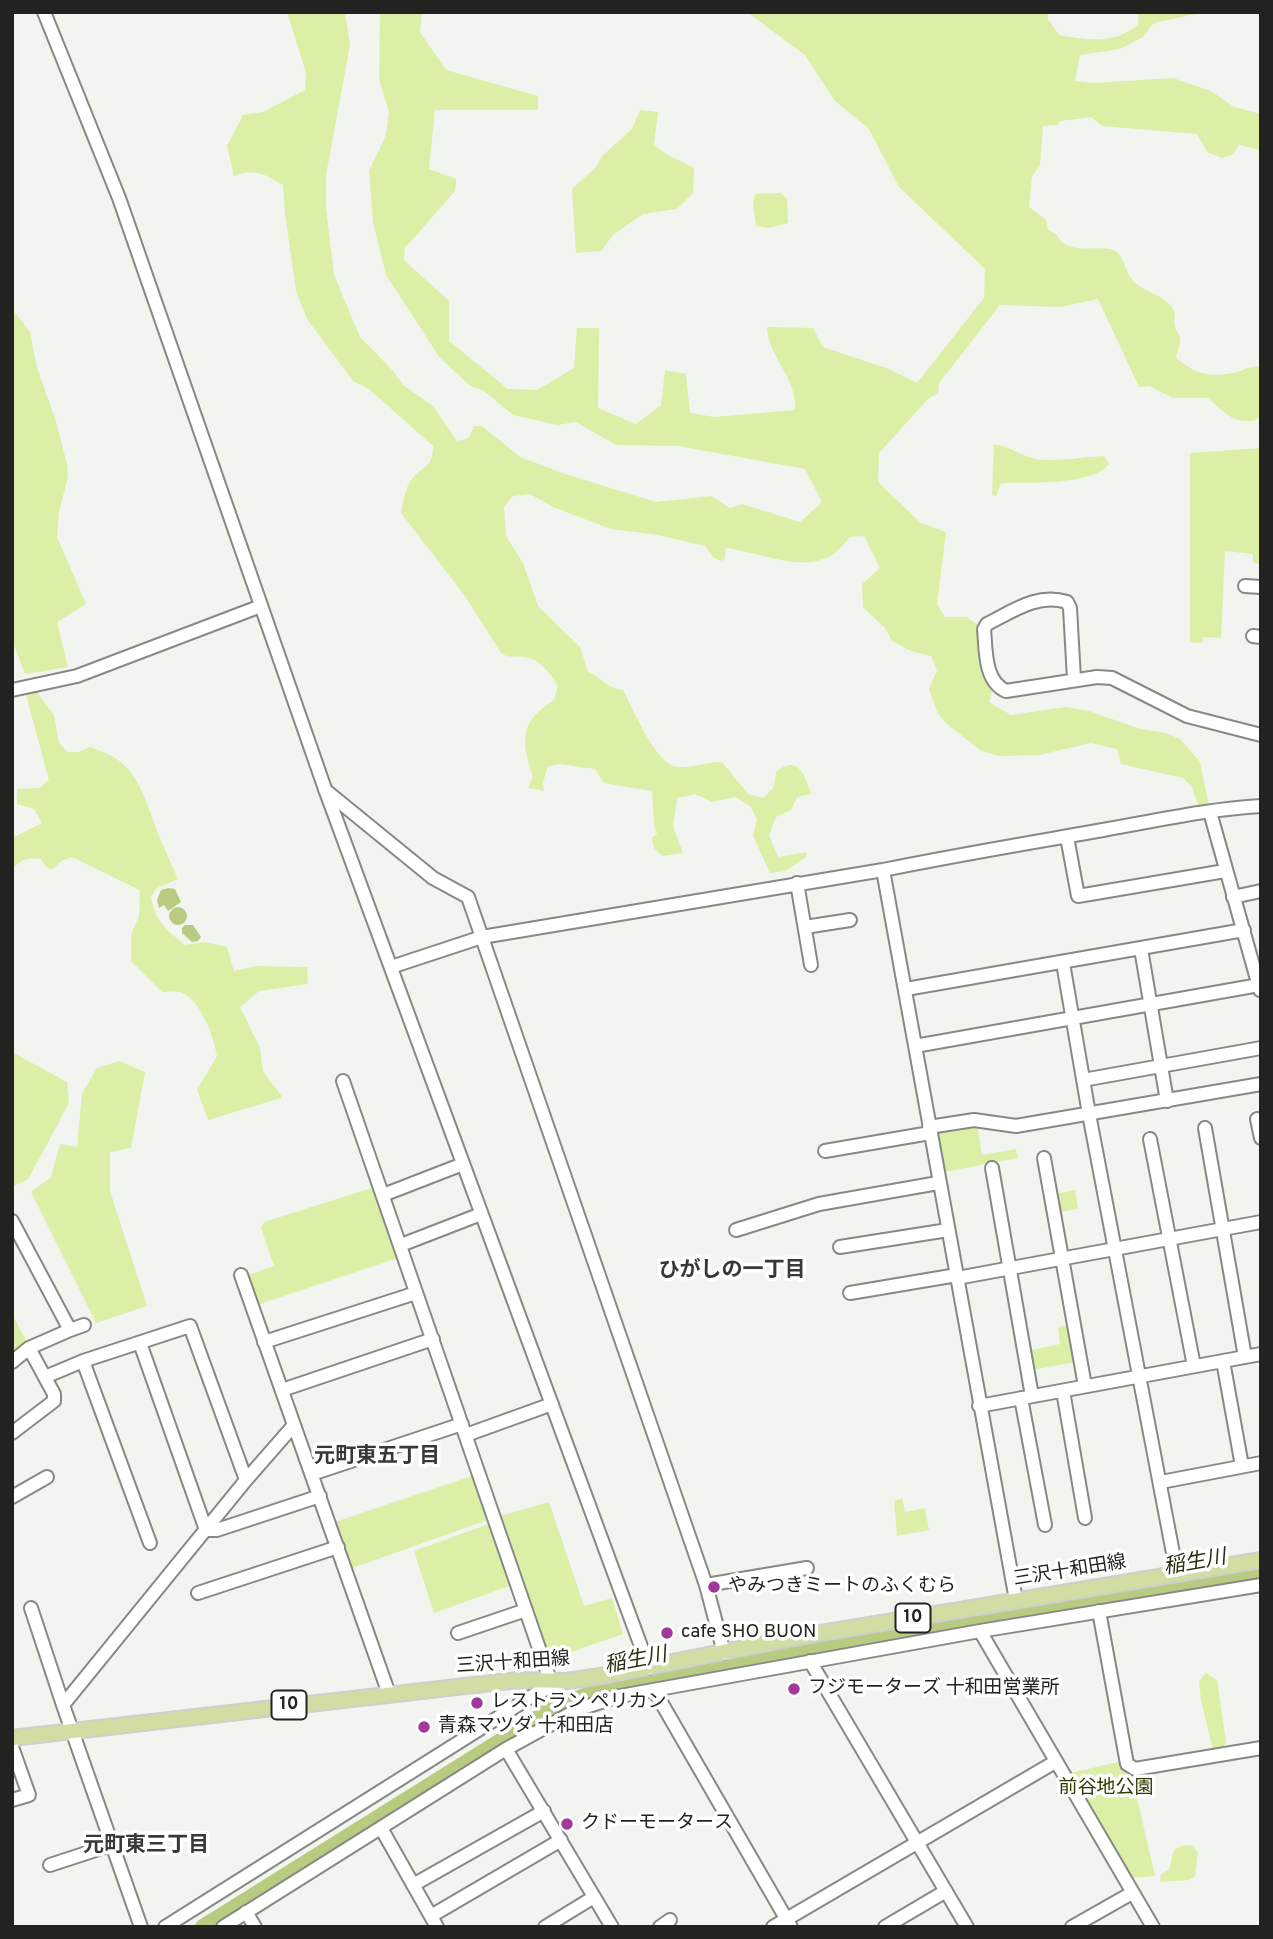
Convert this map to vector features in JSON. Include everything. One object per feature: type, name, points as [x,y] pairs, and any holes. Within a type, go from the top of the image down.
[{"type":"main road","name":"三沢十和田線","points":[[12,1738],[518,1680],[567,1681],[649,1668],[803,1636],[1261,1560]]},
{"type":"street","points":[[44,12],[119,198],[325,789],[649,1668]]},
{"type":"street","points":[[1245,586],[1261,587]]},
{"type":"street","points":[[1074,680],[1070,608],[1067,602],[1058,599],[1031,601],[987,624],[984,629],[988,667],[999,688],[1006,691],[1097,677],[1112,678],[1187,716],[1261,735]]},
{"type":"street","points":[[12,690],[77,676],[261,606]]},
{"type":"street","points":[[325,789],[433,878],[468,897],[706,1585],[724,1653]]},
{"type":"street","points":[[391,967],[482,937],[1210,812],[1261,806]]},
{"type":"street","points":[[915,1046],[1260,989],[1255,952],[1233,897],[1210,812]]},
{"type":"street","points":[[1067,837],[1078,895],[1225,870]]},
{"type":"street","points":[[883,870],[1016,1600]]},
{"type":"street","points":[[797,883],[811,965]]},
{"type":"street","points":[[1233,897],[1261,891]]},
{"type":"street","points":[[805,927],[850,920]]},
{"type":"street","points":[[906,989],[1244,930]]},
{"type":"street","points":[[1141,949],[1167,1101]]},
{"type":"street","points":[[1063,963],[1089,1114],[1177,1574]]},
{"type":"street","points":[[1083,1080],[1261,1048]]},
{"type":"street","points":[[343,1081],[550,1680]]},
{"type":"street","points":[[825,1151],[974,1120],[1017,1126],[1261,1084]]},
{"type":"street","points":[[1257,1119],[1261,1138]]},
{"type":"street","points":[[1205,1128],[1245,1357]]},
{"type":"street","points":[[1150,1139],[1194,1366]]},
{"type":"street","points":[[1044,1158],[1085,1386]]},
{"type":"street","points":[[383,1195],[463,1164]]},
{"type":"street","points":[[992,1168],[1009,1268],[1045,1525]]},
{"type":"street","points":[[736,1230],[819,1204],[938,1183]]},
{"type":"street","points":[[401,1245],[481,1214]]},
{"type":"street","points":[[12,1221],[70,1330]]},
{"type":"street","points":[[850,1293],[957,1277],[1261,1222]]},
{"type":"street","points":[[839,1247],[948,1230]]},
{"type":"street","points":[[241,1275],[389,1694]]},
{"type":"street","points":[[264,1342],[416,1293]]},
{"type":"street","points":[[12,1362],[29,1348],[84,1325]]},
{"type":"street","points":[[45,1377],[83,1361],[190,1326],[246,1480]]},
{"type":"street","points":[[282,1390],[433,1339]]},
{"type":"street","points":[[140,1343],[206,1530]]},
{"type":"street","points":[[12,1433],[54,1401],[54,1394],[29,1348]]},
{"type":"street","points":[[979,1406],[1261,1354]]},
{"type":"street","points":[[83,1361],[150,1543]]},
{"type":"street","points":[[1223,1361],[1242,1466]]},
{"type":"street","points":[[1063,1391],[1085,1518]]},
{"type":"street","points":[[312,1474],[552,1404]]},
{"type":"street","points":[[63,1705],[294,1425]]},
{"type":"street","points":[[1160,1482],[1261,1463]]},
{"type":"street","points":[[12,1497],[47,1477]]},
{"type":"street","points":[[206,1530],[217,1530],[320,1496]]},
{"type":"street","points":[[198,1593],[338,1547]]},
{"type":"street","points":[[706,1585],[807,1568]]},
{"type":"street","points":[[223,1927],[506,1749],[552,1721],[579,1709],[654,1690],[810,1661],[1261,1586]]},
{"type":"street","points":[[31,1608],[141,1927]]},
{"type":"street","points":[[458,1633],[526,1610]]},
{"type":"street","points":[[1099,1611],[1127,1764],[1135,1769],[1261,1748]]},
{"type":"street","points":[[980,1631],[1153,1927]]},
{"type":"street","points":[[810,1661],[967,1927]]},
{"type":"street","name":"10","points":[[165,1927],[537,1693],[567,1681]]},
{"type":"street","points":[[654,1690],[789,1923]]},
{"type":"street","points":[[12,1747],[29,1795],[12,1800]]},
{"type":"street","points":[[506,1749],[612,1927]]},
{"type":"street","points":[[773,1927],[789,1923],[1055,1762]]},
{"type":"street","points":[[413,1885],[544,1811]]},
{"type":"street","points":[[381,1828],[434,1921],[561,1840]]},
{"type":"street","points":[[50,1865],[111,1845]]},
{"type":"street","points":[[885,1927],[946,1891]]},
{"type":"street","points":[[1072,1927],[1132,1893]]},
{"type":"street","points":[[545,1927],[594,1897]]},
{"type":"street","points":[[246,1912],[255,1927]]},
{"type":"green space","points":[[287,12],[345,12],[350,45],[326,175],[326,208],[334,275],[360,337],[403,385],[432,405],[457,441],[469,438],[474,426],[482,426],[520,457],[656,502],[711,496],[730,508],[742,504],[800,522],[822,502],[805,469],[678,446],[616,445],[576,422],[557,425],[513,415],[484,391],[469,385],[440,358],[386,275],[373,222],[369,171],[386,135],[389,112],[379,79],[380,12],[422,12],[420,32],[446,70],[538,96],[538,110],[435,110],[429,169],[456,179],[455,191],[405,248],[404,260],[449,301],[449,341],[508,389],[537,390],[574,368],[577,328],[599,328],[598,408],[636,424],[661,405],[665,370],[686,374],[690,413],[714,417],[795,410],[792,388],[772,348],[767,327],[813,328],[823,347],[889,369],[917,383],[984,298],[985,269],[899,187],[869,129],[834,100],[805,55],[747,12],[1048,12],[1048,19],[1059,35],[1100,39],[1119,36],[1138,25],[1139,12],[1205,12],[1154,23],[1143,37],[1120,49],[1080,55],[1075,81],[1095,83],[1173,78],[1211,91],[1234,107],[1261,114],[1261,150],[1239,145],[1233,154],[1222,158],[1207,152],[1197,134],[1102,126],[1091,117],[1060,121],[1057,125],[1043,126],[1040,165],[1032,177],[1029,207],[1046,220],[1048,230],[1066,245],[1110,249],[1118,253],[1135,283],[1171,305],[1175,313],[1175,327],[1180,337],[1176,358],[1184,364],[1197,371],[1216,375],[1261,367],[1261,417],[1239,420],[1225,413],[1208,398],[1173,398],[1149,386],[1139,387],[1098,299],[1060,307],[1000,305],[939,383],[938,393],[928,399],[879,453],[878,482],[921,523],[946,532],[937,604],[945,617],[967,617],[978,625],[982,674],[992,692],[989,702],[1011,715],[1066,707],[1089,711],[1140,729],[1166,733],[1180,739],[1200,762],[1209,806],[1200,811],[1192,787],[1183,778],[1121,764],[1117,749],[1091,743],[1039,755],[999,756],[980,750],[938,714],[929,689],[937,670],[931,656],[911,651],[892,641],[885,628],[863,607],[862,584],[880,568],[864,536],[850,537],[835,553],[809,562],[782,560],[726,548],[725,559],[721,561],[713,557],[705,546],[658,535],[611,529],[555,508],[530,494],[513,496],[504,507],[506,536],[523,563],[538,606],[580,647],[588,672],[623,690],[646,735],[670,764],[683,767],[722,762],[748,794],[763,798],[774,787],[776,772],[790,765],[796,766],[811,794],[797,797],[791,810],[776,817],[769,835],[778,857],[806,852],[806,857],[785,871],[770,873],[753,836],[757,819],[750,806],[735,797],[712,802],[695,794],[677,798],[673,827],[683,853],[662,856],[654,848],[652,838],[657,834],[652,791],[604,783],[595,769],[560,764],[548,766],[543,782],[544,791],[528,788],[533,777],[526,753],[526,733],[534,716],[554,700],[558,686],[548,671],[536,661],[501,653],[465,596],[401,513],[408,487],[412,479],[429,463],[433,446],[369,389],[353,381],[307,319],[296,291],[283,185],[259,173],[248,172],[234,176],[227,146],[243,115],[263,112],[305,90],[306,73]]},
{"type":"green space","points":[[640,110],[658,112],[654,144],[667,155],[694,168],[693,193],[677,209],[643,214],[613,235],[601,251],[576,253],[572,189],[597,166],[601,157],[632,129]]},
{"type":"green space","points":[[781,193],[787,199],[788,223],[768,228],[756,226],[753,204],[755,194]]},
{"type":"green space","points":[[12,309],[30,332],[37,368],[55,418],[67,464],[68,477],[59,512],[57,537],[86,604],[57,622],[68,667],[25,674],[12,640]]},
{"type":"green space","points":[[994,444],[1036,459],[1061,460],[1104,456],[1109,464],[1101,471],[1074,479],[1001,483],[996,496],[992,495]]},
{"type":"green space","points":[[1261,448],[1261,564],[1253,563],[1253,554],[1225,551],[1221,638],[1203,637],[1202,643],[1190,642],[1190,453]]},
{"type":"green space","points":[[36,691],[54,715],[59,743],[67,752],[79,752],[90,747],[104,752],[124,765],[137,782],[178,879],[157,888],[151,897],[156,913],[167,930],[185,945],[204,942],[227,947],[234,971],[256,966],[307,967],[308,984],[259,991],[240,1007],[260,1048],[263,1072],[281,1098],[208,1120],[197,1090],[217,1056],[205,1019],[187,996],[180,992],[162,992],[131,961],[131,935],[139,916],[140,890],[72,857],[61,861],[53,869],[47,868],[41,859],[32,858],[21,861],[12,870],[12,838],[42,823],[34,809],[17,804],[17,789],[40,788],[49,780],[26,695]]},
{"type":"green space","points":[[12,1052],[67,1082],[69,1102],[28,1179],[12,1187]]},
{"type":"green space","points":[[119,1061],[145,1072],[131,1148],[110,1152],[110,1191],[147,1306],[96,1323],[31,1192],[51,1177],[60,1144],[77,1147],[82,1094],[97,1068]]},
{"type":"green space","points":[[977,1125],[982,1155],[1016,1149],[1018,1158],[944,1172],[937,1130]]},
{"type":"green space","points":[[375,1187],[398,1258],[257,1305],[248,1275],[274,1266],[261,1228],[264,1222]]},
{"type":"green space","points":[[1075,1190],[1078,1209],[1058,1212],[1055,1194]]},
{"type":"green space","points":[[12,1314],[28,1344],[12,1356]]},
{"type":"green space","points":[[1069,1325],[1076,1362],[1031,1370],[1027,1351],[1060,1344],[1058,1327]]},
{"type":"green space","points":[[475,1475],[490,1519],[350,1569],[335,1522]]},
{"type":"green space","points":[[902,1498],[905,1512],[925,1508],[929,1530],[897,1536],[894,1501]]},
{"type":"green space","points":[[549,1502],[584,1606],[612,1598],[623,1634],[548,1660],[500,1516]]},
{"type":"green space","points":[[492,1523],[512,1585],[434,1613],[414,1551]]},
{"type":"green space","points":[[1206,1673],[1217,1680],[1226,1742],[1223,1749],[1216,1750],[1212,1746],[1201,1700],[1199,1681]]},
{"type":"green space","name":"前谷地公園","points":[[1123,1761],[1131,1799],[1137,1798],[1155,1876],[1130,1878],[1070,1773]]},
{"type":"green space","points":[[1191,1845],[1198,1852],[1195,1876],[1189,1880],[1160,1882],[1161,1874],[1169,1870],[1176,1849]]},
{"type":"shaded area","points":[[175,889],[181,902],[168,911],[164,905],[159,908],[157,900],[161,890]]},
{"type":"shaded area","points":[[178,907],[184,910],[187,916],[184,922],[178,925],[172,922],[169,916],[172,910]]},
{"type":"shaded area","points":[[185,925],[193,925],[201,937],[198,941],[192,942],[182,933]]},
{"type":"waterway","name":"稲生川","points":[[203,1927],[550,1710],[609,1686],[868,1639],[1003,1620],[1261,1574]]},
{"type":"place","name":"やみつきミートのふくむら","points":[[714,1587]]},
{"type":"place","name":"cafe SHO BUON","points":[[667,1633]]},
{"type":"place","name":"フジモーターズ 十和田営業所","points":[[794,1689]]},
{"type":"place","name":"レストラン ペリカン","points":[[477,1703]]},
{"type":"place","name":"青森マツダ 十和田店","points":[[424,1727]]},
{"type":"place","name":"クドーモータース","points":[[567,1824]]},
{"type":"district","name":"ひがしの一丁目","points":[[732,1272]]},
{"type":"district","name":"元町東五丁目","points":[[377,1458]]},
{"type":"district","name":"元町東三丁目","points":[[146,1847]]}]
